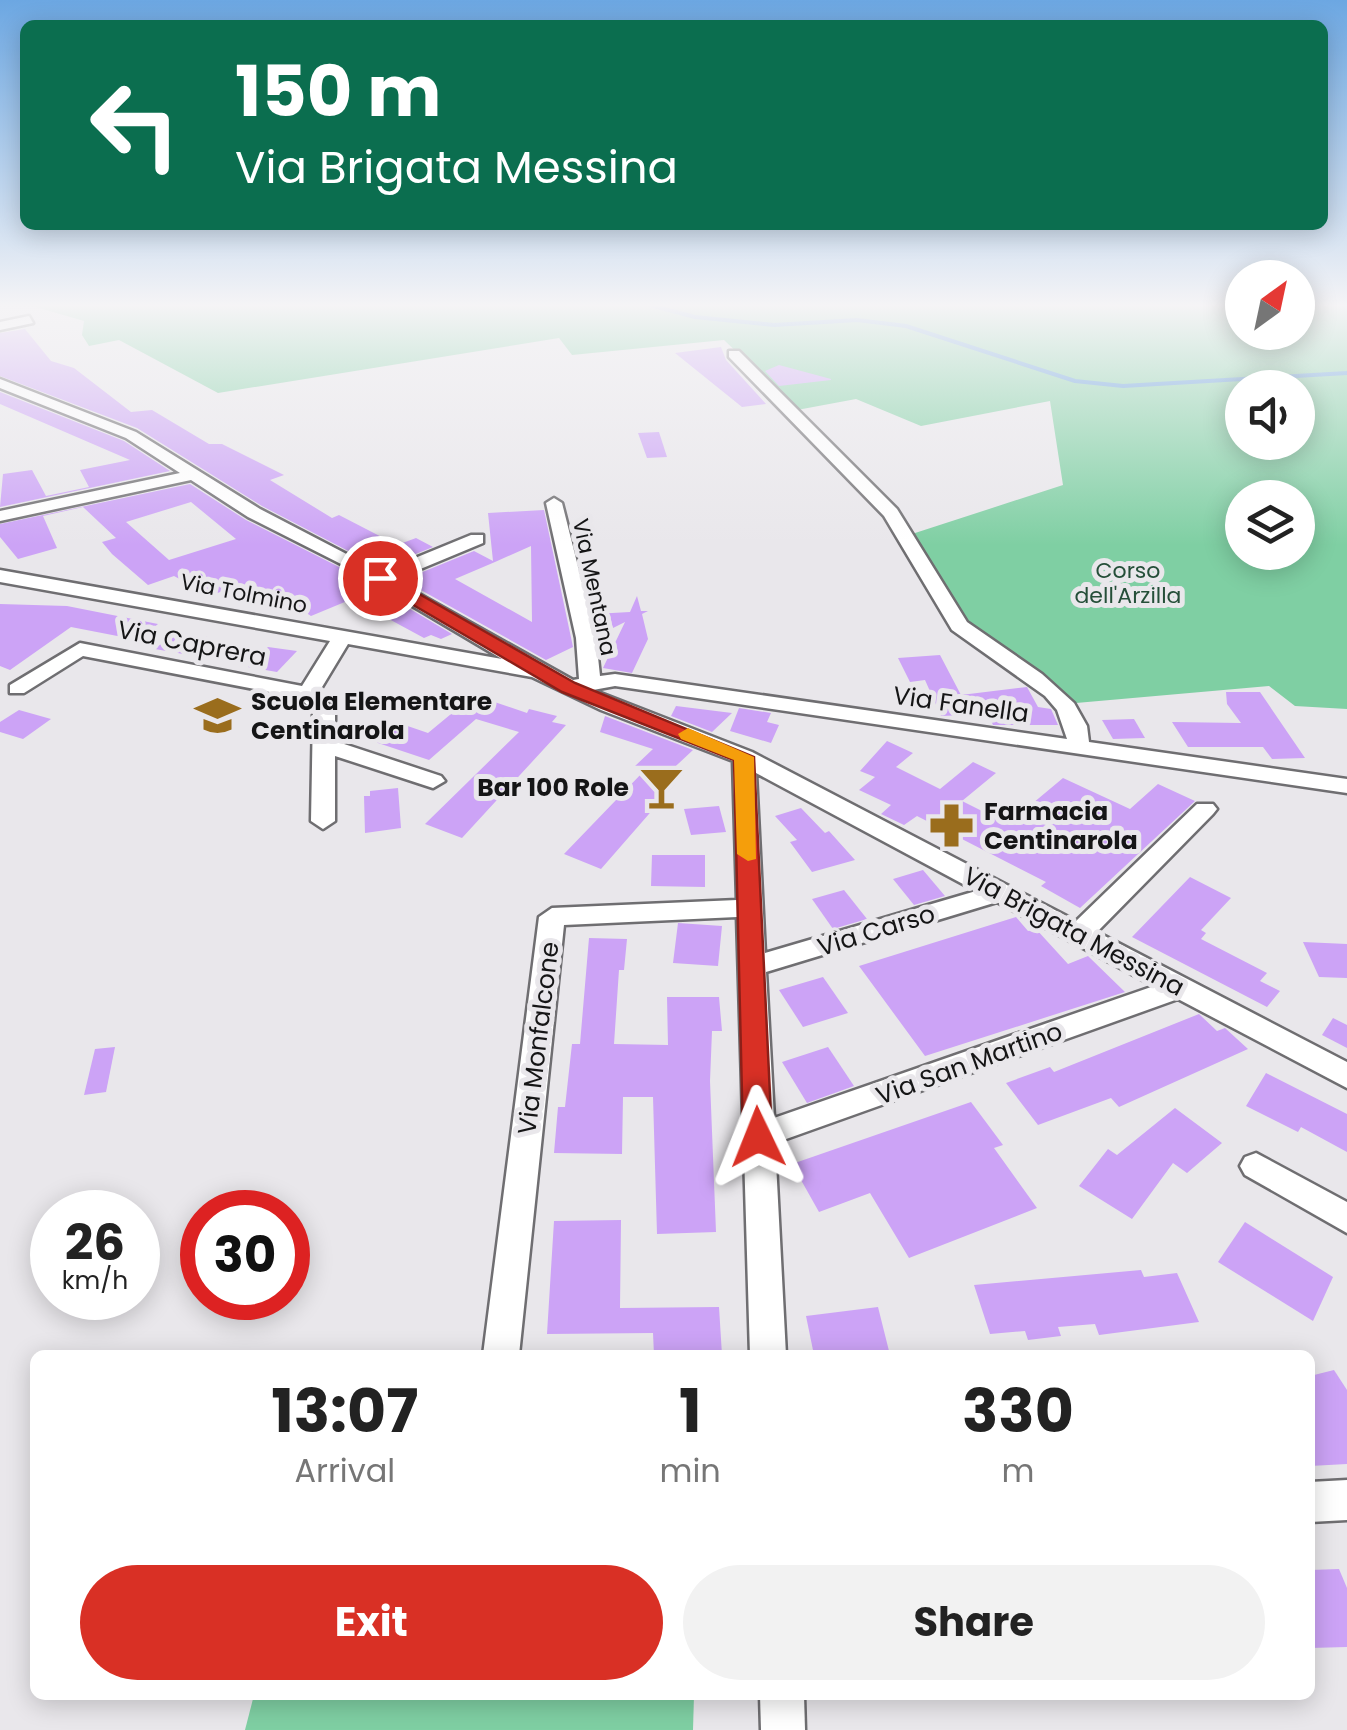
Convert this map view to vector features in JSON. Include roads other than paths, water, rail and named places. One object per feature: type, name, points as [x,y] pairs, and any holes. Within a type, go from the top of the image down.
[{"type":"street","name":"Via Brigata Messina","points":[[4,384],[131,435],[192,475],[380,578],[538,672],[579,684],[744,757],[1347,1076]]},
{"type":"street","points":[[763,384],[891,513],[958,626],[973,641],[1060,696],[1075,720],[1079,748]]},
{"type":"street","points":[[0,516],[192,475]]},
{"type":"street","name":"Via Mentana","points":[[554,503],[586,638],[579,684]]},
{"type":"street","points":[[380,578],[478,539]]},
{"type":"street","name":"Via Tolmino","points":[[0,576],[508,670],[538,672]]},
{"type":"street","points":[[323,821],[324,710],[308,693],[342,638]]},
{"type":"street","name":"Via Caprera","points":[[17,688],[80,649],[308,693]]},
{"type":"street","name":"Via Fanella","points":[[579,684],[615,680],[1347,786]]},
{"type":"street","points":[[324,745],[433,781]]},
{"type":"street","points":[[744,757],[768,1350]]},
{"type":"street","points":[[1079,934],[1205,809]]},
{"type":"street","name":"Via Carso","points":[[750,967],[1000,892]]},
{"type":"street","name":"Via Monfalcone","points":[[502,1350],[552,917],[749,908]]},
{"type":"street","name":"Via San Martino","points":[[758,1137],[1180,988]]},
{"type":"street","points":[[1256,1166],[1347,1219]]},
{"type":"street","points":[[1315,1502],[1347,1500]]},
{"type":"street","points":[[782,1700],[783,1730]]},
{"type":"waterway","points":[[1101,384],[1162,384]]},
{"type":"place","name":"Scuola Elementare Centinarola","points":[[218,715]]},
{"type":"place","name":"Bar 100 Role","points":[[662,787]]},
{"type":"place","name":"Farmacia Centinarola","points":[[951,825]]},
{"type":"park label","name":"Corso dell'Arzilla","points":[[1128,582]]}]
